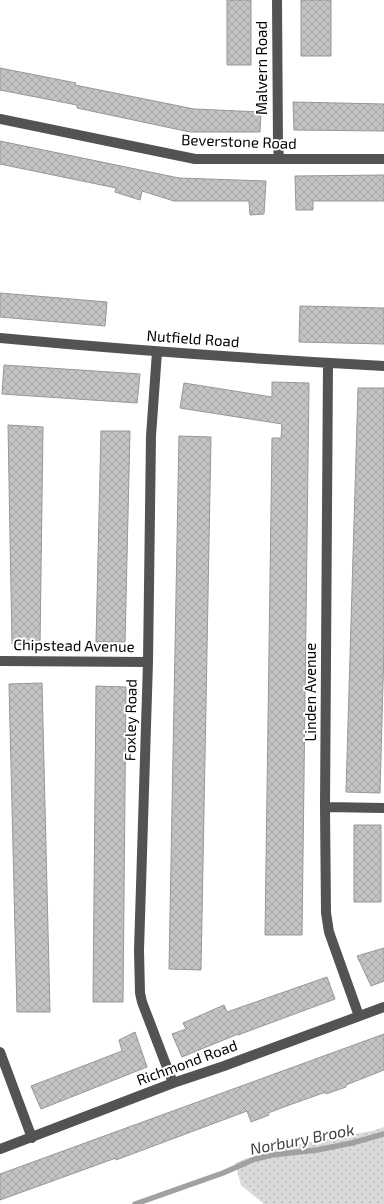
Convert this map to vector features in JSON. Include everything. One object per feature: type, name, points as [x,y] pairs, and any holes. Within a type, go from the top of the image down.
[{"type":"street","name":"Malvern Road","points":[[277,0],[279,159]]},
{"type":"street","name":"Beverstone Road","points":[[0,119],[178,156],[205,159],[384,159]]},
{"type":"street","name":"Nutfield Road","points":[[0,338],[157,352],[384,366]]},
{"type":"street","name":"Foxley Road","points":[[157,352],[151,436],[148,662],[139,950],[140,993],[147,1016],[173,1084]]},
{"type":"street","name":"Linden Avenue","points":[[328,363],[325,808],[326,913],[329,932],[359,1016]]},
{"type":"street","name":"Chipstead Avenue","points":[[0,661],[148,662]]},
{"type":"street","points":[[325,808],[384,808]]},
{"type":"street","name":"Richmond Road","points":[[0,1149],[384,1007]]},
{"type":"street","points":[[0,1052],[32,1138]]},
{"type":"shaded area","points":[[384,1127],[384,1204],[264,1204],[241,1185],[235,1163],[268,1150],[372,1131]]},
{"type":"building","points":[[227,0],[251,0],[251,65],[227,65]]},
{"type":"building","points":[[301,0],[331,0],[331,56],[301,56]]},
{"type":"building","points":[[0,68],[194,109],[261,112],[260,132],[190,132],[77,108],[77,105],[0,90]]},
{"type":"building","points":[[293,102],[384,104],[384,131],[294,130]]},
{"type":"building","points":[[0,141],[179,178],[266,181],[264,214],[250,215],[249,201],[174,201],[142,191],[140,200],[115,192],[116,188],[0,164]]},
{"type":"building","points":[[384,175],[384,201],[313,201],[313,210],[296,210],[295,176]]},
{"type":"building","points":[[0,293],[107,302],[105,326],[0,317]]},
{"type":"building","points":[[300,306],[384,308],[384,344],[299,342]]},
{"type":"building","points":[[4,365],[140,374],[137,403],[2,394]]},
{"type":"building","points":[[272,382],[309,383],[302,935],[265,935],[272,438],[281,438],[282,424],[180,408],[184,383],[272,397]]},
{"type":"building","points":[[358,388],[384,388],[384,648],[380,793],[346,792]]},
{"type":"building","points":[[8,425],[43,427],[40,646],[12,644]]},
{"type":"building","points":[[101,431],[130,431],[125,642],[96,642]]},
{"type":"building","points":[[179,436],[211,437],[201,970],[169,969]]},
{"type":"building","points":[[42,683],[50,1012],[17,1012],[9,684]]},
{"type":"building","points":[[96,686],[126,687],[123,1002],[93,1002]]},
{"type":"building","points":[[354,825],[381,825],[381,902],[354,902]]},
{"type":"building","points":[[384,948],[384,981],[371,986],[357,956]]},
{"type":"building","points":[[327,977],[335,999],[238,1034],[182,1057],[172,1034],[186,1029],[183,1023],[224,1005],[227,1012]]},
{"type":"building","points":[[135,1032],[147,1067],[41,1109],[31,1086],[122,1051],[119,1040]]},
{"type":"building","points":[[384,1034],[384,1070],[346,1085],[346,1087],[326,1094],[326,1092],[292,1104],[268,1113],[269,1115],[251,1122],[247,1111],[116,1160],[116,1158],[0,1200],[0,1174]]},
{"type":"waterway","name":"Norbury Brook","points":[[135,1204],[223,1173],[255,1159],[272,1155],[317,1150],[352,1143],[384,1134]]}]
